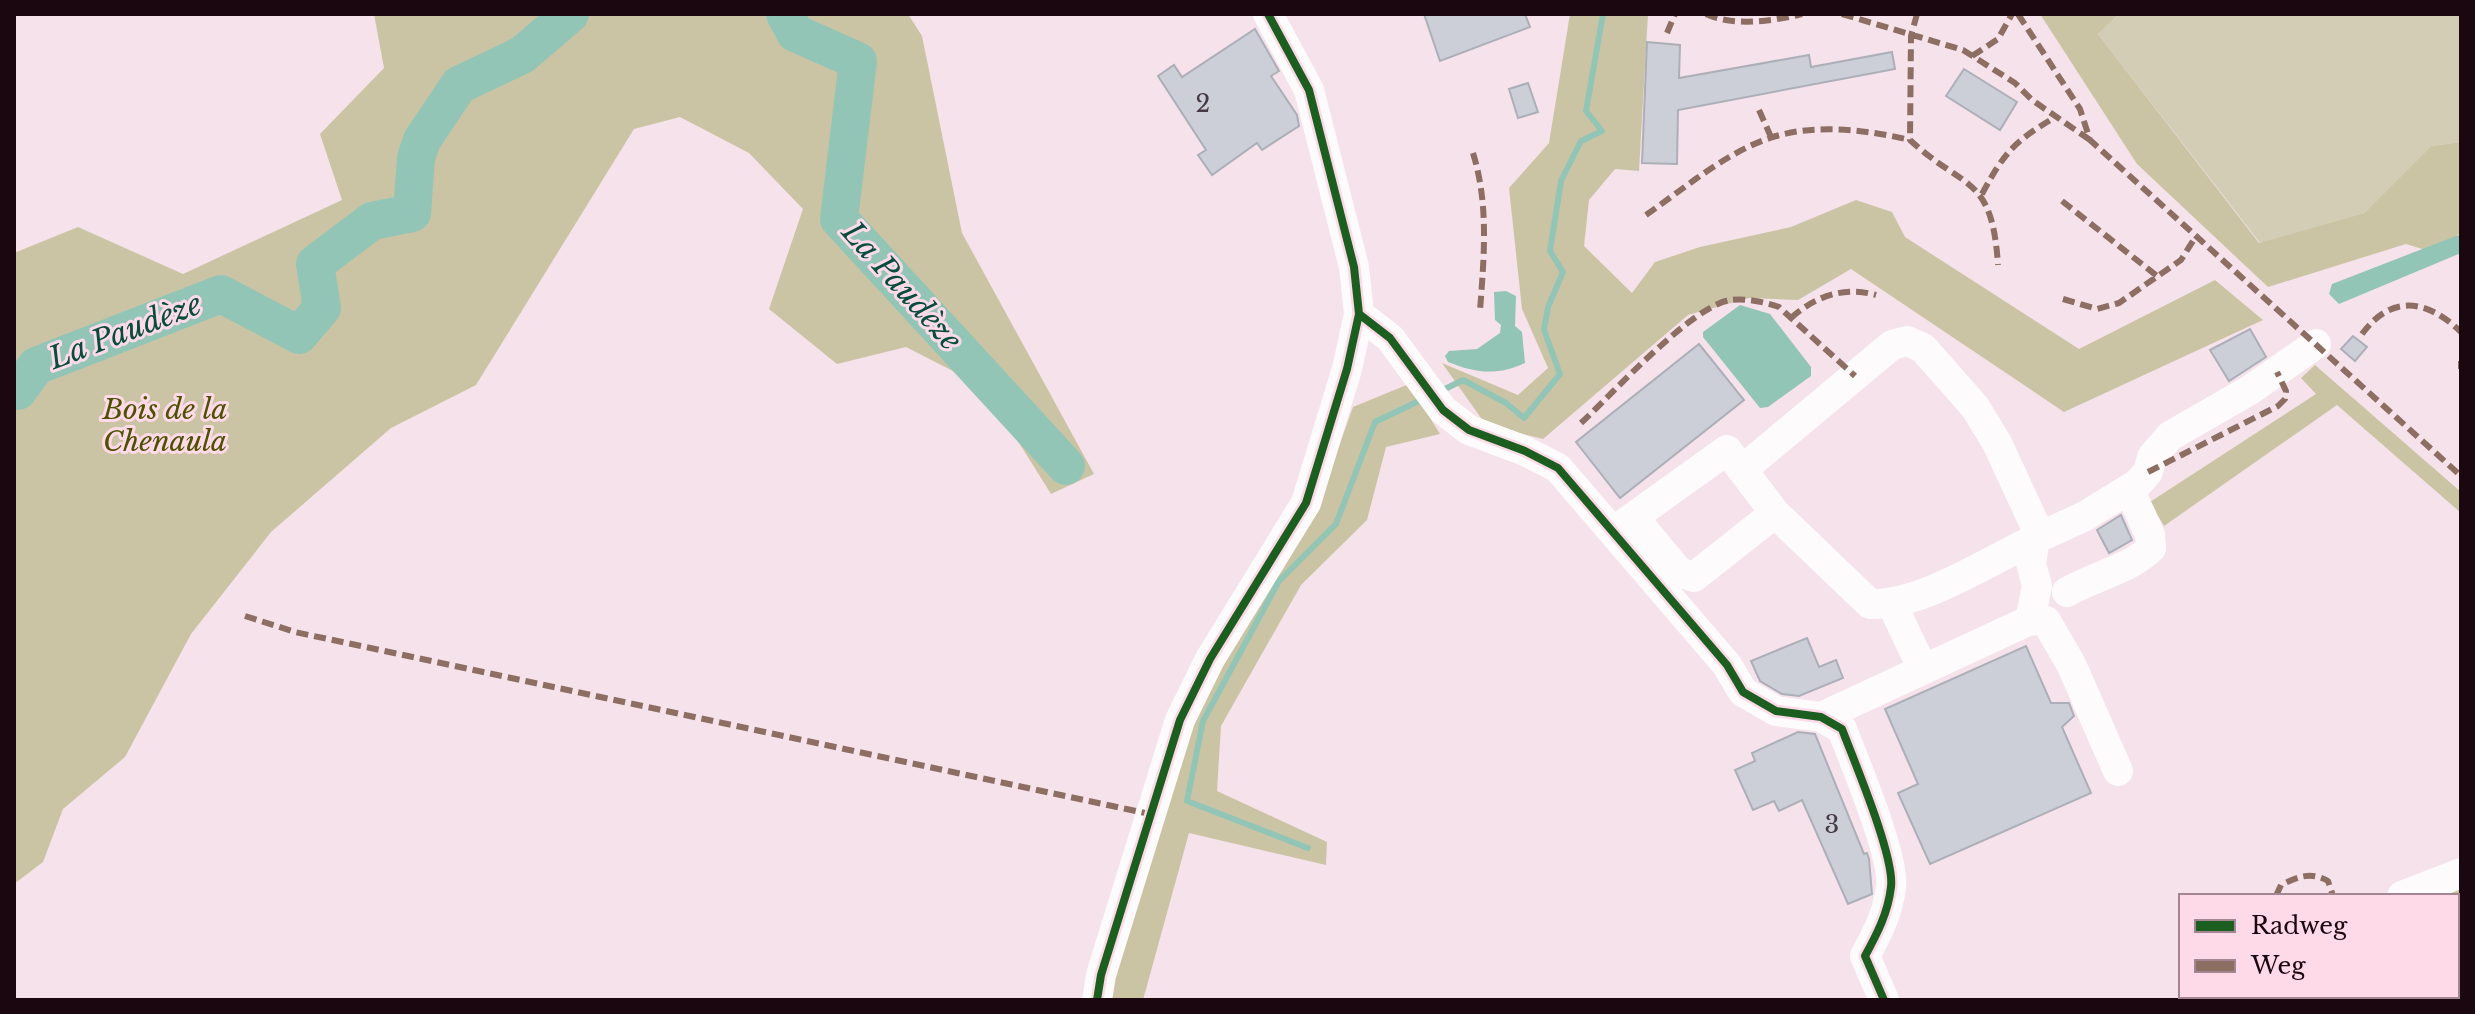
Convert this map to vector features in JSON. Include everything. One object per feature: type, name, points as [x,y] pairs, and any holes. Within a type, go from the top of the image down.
[{"type":"street","points":[[1097,1000],[1101,975],[1180,720],[1210,659],[1306,503],[1347,369],[1359,314],[1354,267],[1309,90],[1268,14]]},
{"type":"street","points":[[1359,314],[1390,338],[1443,410],[1469,430],[1525,451],[1558,468],[1679,572],[1694,577],[1775,513]]},
{"type":"street","points":[[1742,470],[1892,345],[1907,341],[1923,348],[1975,407],[1997,443],[2038,537],[2031,563],[2037,586],[2030,620]]},
{"type":"street","points":[[1624,525],[1727,450],[1775,513],[1870,604],[1892,604],[1914,598],[2085,516],[2129,489],[2148,472],[2152,457],[2170,436],[2250,390],[2316,344]]},
{"type":"street","points":[[2067,592],[2142,557],[2151,548],[2150,535],[2129,489]]},
{"type":"street","points":[[1624,525],[1727,665],[1743,692],[1776,711],[1821,717],[1842,729],[1881,838],[1892,884],[1883,923],[1865,956],[1884,1000]]},
{"type":"street","points":[[1892,604],[1923,670]]},
{"type":"street","points":[[1821,717],[2030,620],[2046,621],[2071,664],[2118,771]]},
{"type":"street","points":[[2407,894],[2461,873]]},
{"type":"shaded area","points":[[2119,14],[2461,14],[2461,142],[2431,146],[2364,213],[2260,243],[2098,34]]},
{"type":"shaded area","points":[[2461,234],[2461,253],[2339,304],[2329,294],[2332,284]]},
{"type":"shaded area","points":[[1506,291],[1516,296],[1515,326],[1522,332],[1525,363],[1486,372],[1448,362],[1445,356],[1449,351],[1477,349],[1500,333],[1501,325],[1495,320],[1494,292]]},
{"type":"shaded area","points":[[1740,305],[1770,314],[1811,367],[1811,376],[1768,407],[1760,408],[1703,337],[1703,332]]},
{"type":"green space","name":"Bois de la Chenaula","points":[[374,14],[908,14],[922,36],[962,233],[1094,474],[1051,494],[984,387],[906,347],[837,364],[769,309],[803,209],[749,153],[680,117],[634,129],[476,385],[391,428],[271,532],[191,634],[125,757],[63,809],[43,862],[14,884],[14,253],[78,227],[183,274],[342,200],[320,134],[384,68]]},
{"type":"green space","points":[[1570,14],[1648,14],[1639,171],[1615,169],[1589,200],[1584,246],[1632,293],[1655,262],[1700,247],[1791,227],[1856,200],[1892,212],[1905,237],[2079,349],[2215,280],[2263,320],[2064,412],[1851,269],[1798,300],[1749,298],[1688,315],[1543,439],[1486,425],[1442,363],[1518,395],[1548,368],[1522,309],[1509,188],[1549,143]]},
{"type":"green space","points":[[2040,14],[2119,14],[2098,34],[2259,243],[2364,213],[2431,146],[2461,142],[2461,232],[2435,253],[2406,244],[2268,287],[2137,164]]},
{"type":"green space","points":[[2315,365],[2461,492],[2461,513],[2337,405],[2164,526],[2150,502],[2316,394],[2301,378]]},
{"type":"green space","points":[[1409,384],[1440,434],[1386,447],[1367,520],[1301,585],[1221,726],[1217,791],[1327,842],[1326,865],[1189,833],[1143,1000],[1108,1000],[1161,801],[1218,669],[1315,513],[1353,407]]},
{"type":"green space","points":[[2461,884],[2461,1000],[2239,1000],[2459,998],[2459,894],[2434,894]]},
{"type":"building","points":[[1424,14],[1525,14],[1530,27],[1440,61]]},
{"type":"building","points":[[1255,29],[1279,71],[1271,76],[1297,115],[1299,126],[1262,150],[1257,143],[1212,175],[1198,155],[1206,150],[1158,76],[1174,65],[1182,77]]},
{"type":"building","points":[[1647,42],[1680,45],[1679,78],[1809,55],[1811,67],[1892,52],[1895,69],[1678,110],[1677,164],[1642,163]]},
{"type":"building","points":[[1964,69],[2017,102],[2000,130],[1946,96]]},
{"type":"building","points":[[1528,83],[1538,112],[1518,118],[1509,89]]},
{"type":"building","points":[[2250,329],[2266,357],[2229,381],[2210,350]]},
{"type":"building","points":[[2353,336],[2367,347],[2355,361],[2341,349]]},
{"type":"building","points":[[1699,344],[1744,400],[1620,498],[1576,442]]},
{"type":"building","points":[[2121,515],[2132,540],[2109,553],[2097,530]]},
{"type":"building","points":[[1807,638],[1819,667],[1836,660],[1843,678],[1799,696],[1782,694],[1760,681],[1751,661]]},
{"type":"building","points":[[2026,646],[2051,703],[2069,703],[2074,716],[2062,727],[2091,793],[1930,864],[1898,793],[1918,784],[1885,709]]},
{"type":"building","points":[[1798,732],[1815,734],[1864,854],[1867,853],[1869,859],[1872,894],[1848,904],[1802,800],[1779,811],[1774,801],[1753,810],[1735,770],[1755,761],[1752,753]]},
{"type":"waterway","name":"La Paudèze","points":[[14,390],[18,391],[36,366],[221,294],[299,335],[322,308],[315,264],[372,221],[412,213],[416,158],[422,140],[459,85],[522,55],[570,14]]},
{"type":"waterway","name":"La Paudèze","points":[[785,14],[795,33],[858,61],[839,219],[1066,466]]},
{"type":"waterway","name":"La Paudèze","points":[[1441,391],[1463,380],[1506,403],[1524,418],[1560,374],[1544,330],[1548,307],[1563,272],[1550,251],[1561,181],[1581,141],[1602,131],[1586,111],[1603,14]]},
{"type":"waterway","points":[[1308,848],[1187,801],[1203,721],[1279,581],[1336,524],[1375,422],[1423,399]]},
{"type":"marked path","points":[[1667,33],[1675,14]]},
{"type":"marked path","points":[[1706,14],[1741,22],[1802,14]]},
{"type":"marked path","points":[[1842,14],[1963,50],[2015,83],[2032,100],[2090,140]]},
{"type":"marked path","points":[[1917,14],[1911,36],[1910,140],[1982,199],[1995,236],[1998,265]]},
{"type":"marked path","points":[[1972,56],[1998,39],[2012,14]]},
{"type":"marked path","points":[[2018,14],[2080,109],[2090,140],[2461,476]]},
{"type":"marked path","points":[[1759,110],[1771,137]]},
{"type":"marked path","points":[[1982,194],[2012,148],[2057,116]]},
{"type":"marked path","points":[[1646,215],[1721,162],[1753,145],[1787,133],[1840,130],[1910,140]]},
{"type":"marked path","points":[[1473,153],[1483,211],[1480,311]]},
{"type":"marked path","points":[[2062,201],[2157,276]]},
{"type":"marked path","points":[[2063,299],[2097,309],[2119,303],[2181,260],[2196,236]]},
{"type":"marked path","points":[[1791,318],[1810,304],[1831,295],[1853,292],[1876,295]]},
{"type":"marked path","points":[[1581,423],[1674,334],[1714,306],[1730,300],[1755,301],[1779,307],[1855,376]]},
{"type":"marked path","points":[[2362,334],[2385,312],[2410,306],[2436,313],[2461,332]]},
{"type":"marked path","points":[[2461,361],[2461,369]]},
{"type":"marked path","points":[[2148,472],[2278,406],[2285,399],[2286,391],[2277,372]]},
{"type":"marked path","points":[[245,616],[295,632],[1150,814]]},
{"type":"marked path","points":[[2277,894],[2281,885],[2310,876],[2328,881],[2332,894]]},
{"type":"cycle path","points":[[1097,1000],[1101,975],[1180,720],[1210,659],[1306,503],[1347,369],[1359,314],[1354,267],[1309,90],[1268,14]]},
{"type":"cycle path","points":[[1359,314],[1390,338],[1443,410],[1469,430],[1525,451],[1558,468],[1727,665],[1743,692],[1776,711],[1821,717],[1842,729],[1872,809],[1891,873],[1887,906],[1865,956],[1884,1000]]}]
